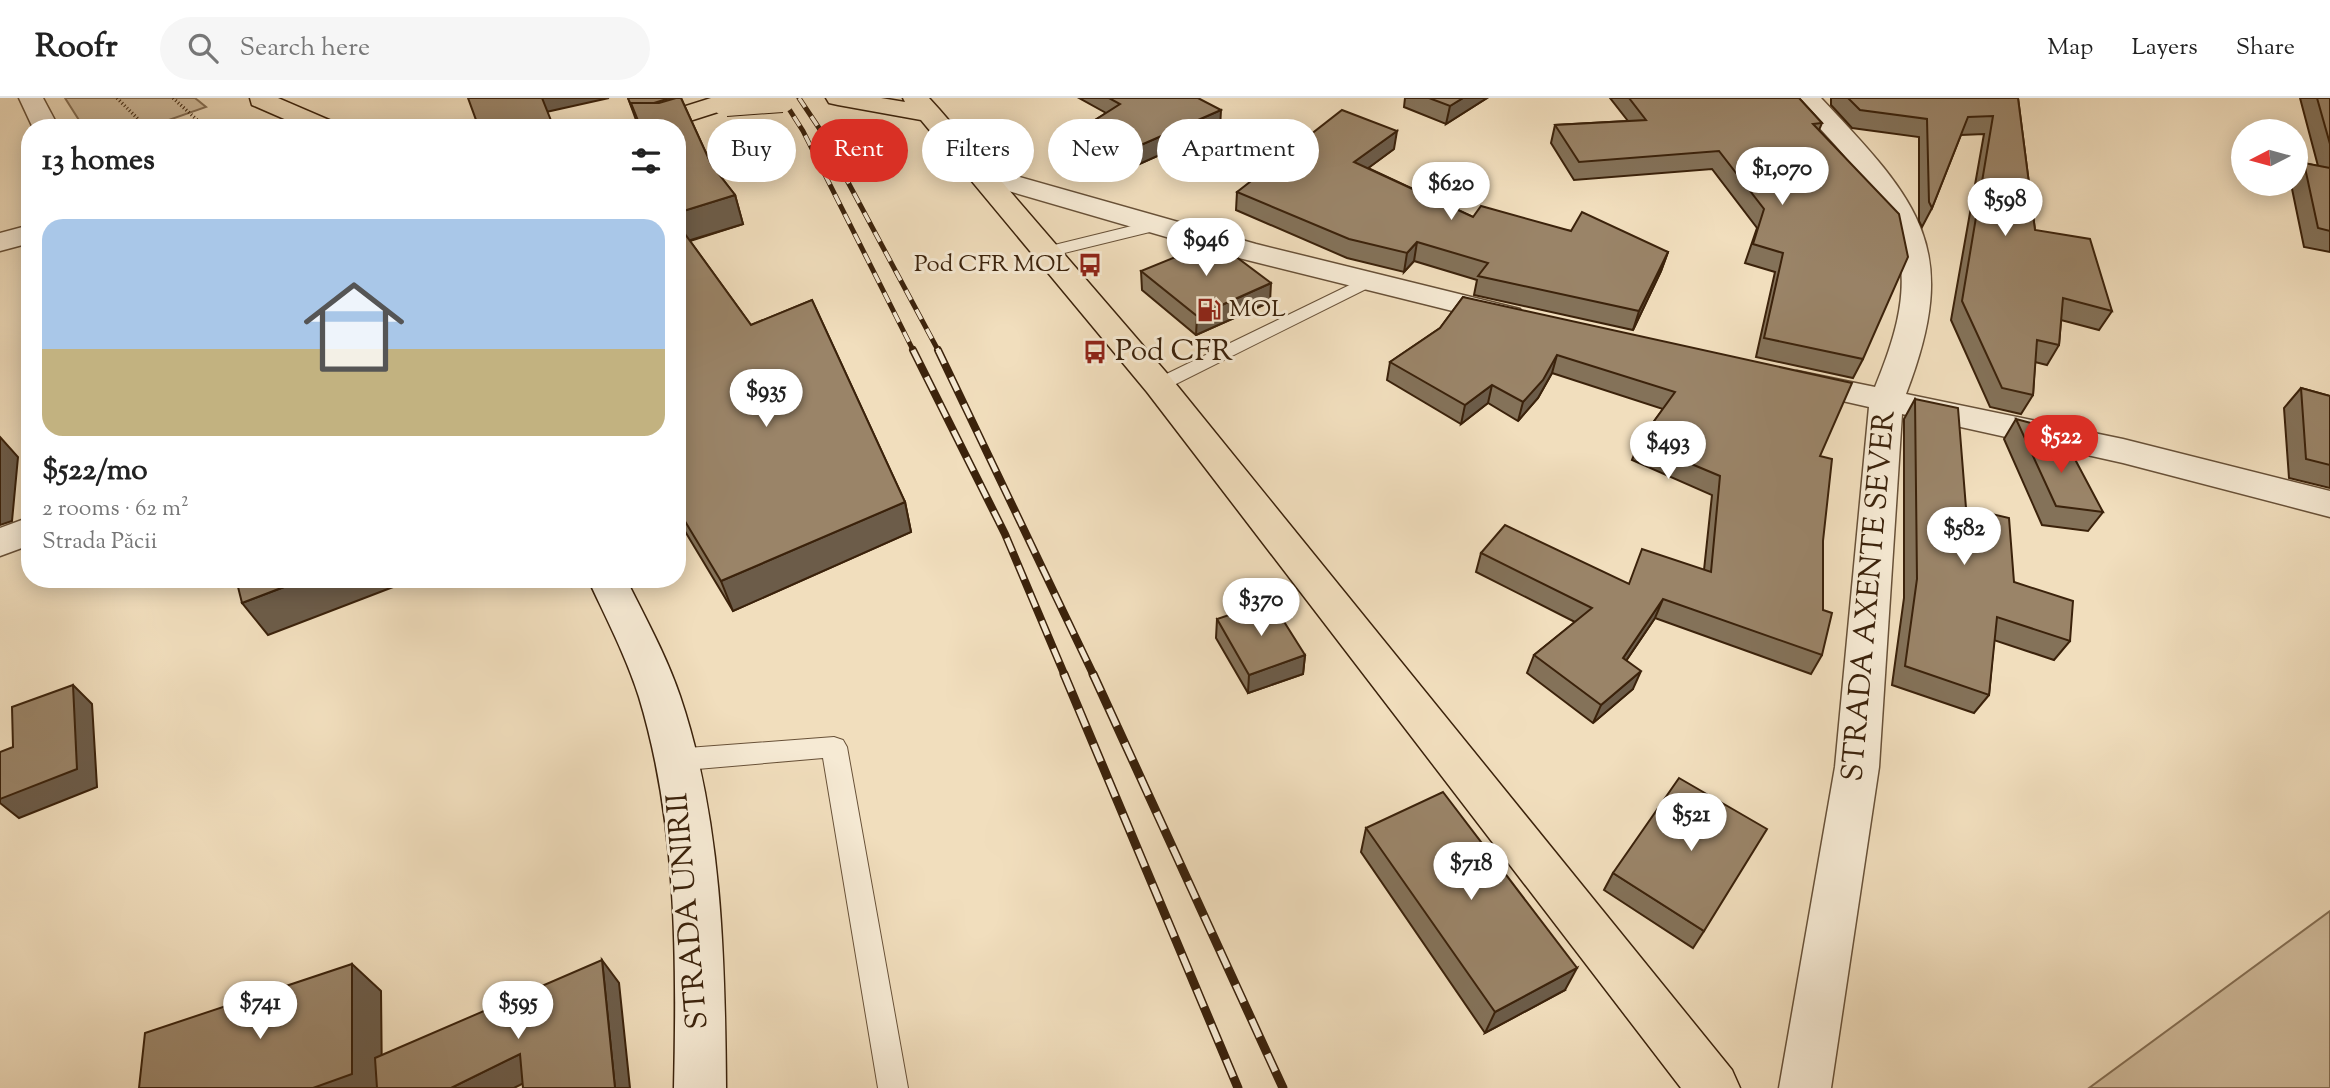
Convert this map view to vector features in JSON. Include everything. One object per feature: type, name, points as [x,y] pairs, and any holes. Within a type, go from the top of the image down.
[{"type":"main road","points":[[670,119],[731,100],[782,98]]},
{"type":"main road","points":[[838,98],[923,106]]},
{"type":"main road","points":[[260,99],[274,119]]},
{"type":"main road","points":[[260,99],[306,119]]},
{"type":"main road","points":[[990,182],[1159,385],[1714,1088]]},
{"type":"street","points":[[32,98],[42,119]]},
{"type":"street","name":"STRADA AXENTE SEVER","points":[[1805,1088],[1857,767],[1886,401],[1908,348],[1915,312],[1912,241],[1877,179],[1807,98]]},
{"type":"street","points":[[1007,182],[1153,226],[1364,283],[1538,322]]},
{"type":"street","points":[[0,242],[21,236]]},
{"type":"street","points":[[1766,374],[2123,451],[2330,504]]},
{"type":"street","points":[[0,543],[21,534]]},
{"type":"street","name":"STRADA UNIRII","points":[[611,588],[663,709],[689,830],[702,985],[700,1088]]},
{"type":"lane","points":[[1048,252],[1153,226]]},
{"type":"lane","points":[[1159,385],[1364,283]]},
{"type":"lane","points":[[674,760],[834,747],[893,1088]]},
{"type":"path","points":[[117,98],[138,119]]},
{"type":"path","points":[[173,98],[196,119]]},
{"type":"shaded area","points":[[65,98],[195,98],[206,107],[172,119],[78,119]]},
{"type":"shaded area","points":[[2330,911],[2330,1088],[2089,1088]]},
{"type":"building","points":[[468,98],[542,98],[550,119],[476,119]]},
{"type":"building","points":[[628,98],[670,98],[654,103],[631,103],[633,110]]},
{"type":"building","points":[[681,98],[707,155],[707,182],[725,182],[735,195],[686,210],[686,119],[637,119],[631,103],[659,103]]},
{"type":"building","points":[[1109,98],[1198,98],[1221,110],[1200,119],[1157,119],[1157,138],[1143,144],[1143,119],[1097,119],[1120,104]]},
{"type":"building","points":[[1429,98],[1463,98],[1450,106]]},
{"type":"building","points":[[1629,98],[1799,98],[1822,123],[1813,124],[1899,214],[1908,257],[1863,359],[1764,338],[1783,253],[1753,244],[1764,209],[1719,151],[1579,162],[1555,125],[1646,120]]},
{"type":"building","points":[[1848,98],[2018,98],[2035,230],[2090,239],[2112,311],[2063,298],[2059,345],[2037,340],[2033,395],[2002,388],[1962,301],[1993,116],[1968,117],[1932,208],[1929,202],[1927,119],[1860,110]]},
{"type":"building","points":[[2317,98],[2330,98],[2330,144]]},
{"type":"building","points":[[1342,110],[1397,131],[1354,162],[1473,217],[1481,206],[1571,231],[1582,212],[1668,252],[1639,311],[1478,276],[1488,263],[1417,242],[1407,253],[1349,239],[1237,192],[1250,182],[1319,182],[1319,128]]},
{"type":"building","points":[[2308,164],[2330,168],[2330,231],[2318,228],[2308,182]]},
{"type":"building","points":[[686,235],[751,325],[812,300],[905,502],[721,581],[686,523]]},
{"type":"building","points":[[1215,241],[1271,283],[1197,316],[1141,271]]},
{"type":"building","points":[[1463,297],[1852,383],[1820,456],[1832,459],[1823,541],[1823,610],[1832,613],[1822,655],[1663,599],[1623,658],[1641,671],[1601,705],[1534,655],[1592,608],[1481,553],[1505,525],[1629,584],[1642,549],[1711,572],[1720,476],[1639,442],[1675,392],[1557,355],[1543,380],[1523,402],[1492,385],[1465,405],[1390,362],[1440,328]]},
{"type":"building","points":[[2301,388],[2330,396],[2330,465],[2306,459]]},
{"type":"building","points":[[1915,399],[1958,408],[1966,508],[2009,518],[2014,582],[2073,601],[2070,641],[1997,617],[1989,695],[1905,666],[1917,579]]},
{"type":"building","points":[[2016,419],[2031,423],[2030,443],[2069,448],[2103,512],[2056,506]]},
{"type":"building","points":[[238,588],[281,588],[242,603]]},
{"type":"building","points":[[1271,601],[1305,655],[1249,675],[1217,619]]},
{"type":"building","points":[[73,685],[77,769],[0,799],[0,752],[13,747],[12,707]]},
{"type":"building","points":[[1679,778],[1767,829],[1704,931],[1613,873]]},
{"type":"building","points":[[1443,792],[1577,968],[1495,1012],[1366,828]]},
{"type":"building","points":[[602,960],[615,1088],[523,1088],[520,1054],[451,1088],[377,1088],[375,1058]]},
{"type":"building","points":[[352,964],[352,1074],[313,1088],[139,1088],[145,1033]]},
{"type":"railway","points":[[782,98],[803,131],[914,352]]},
{"type":"railway","points":[[799,98],[819,128],[939,351]]},
{"type":"railway","points":[[939,351],[1094,676]]},
{"type":"railway","points":[[914,352],[1005,534],[1065,676]]},
{"type":"railway","points":[[1064,674],[1238,1088]]},
{"type":"railway","points":[[1093,674],[1283,1088]]},
{"type":"place","name":"Pod CFR MOL","points":[[1090,265]]},
{"type":"place","name":"MOL","points":[[1209,310]]},
{"type":"place","name":"Pod CFR","points":[[1095,352]]}]
